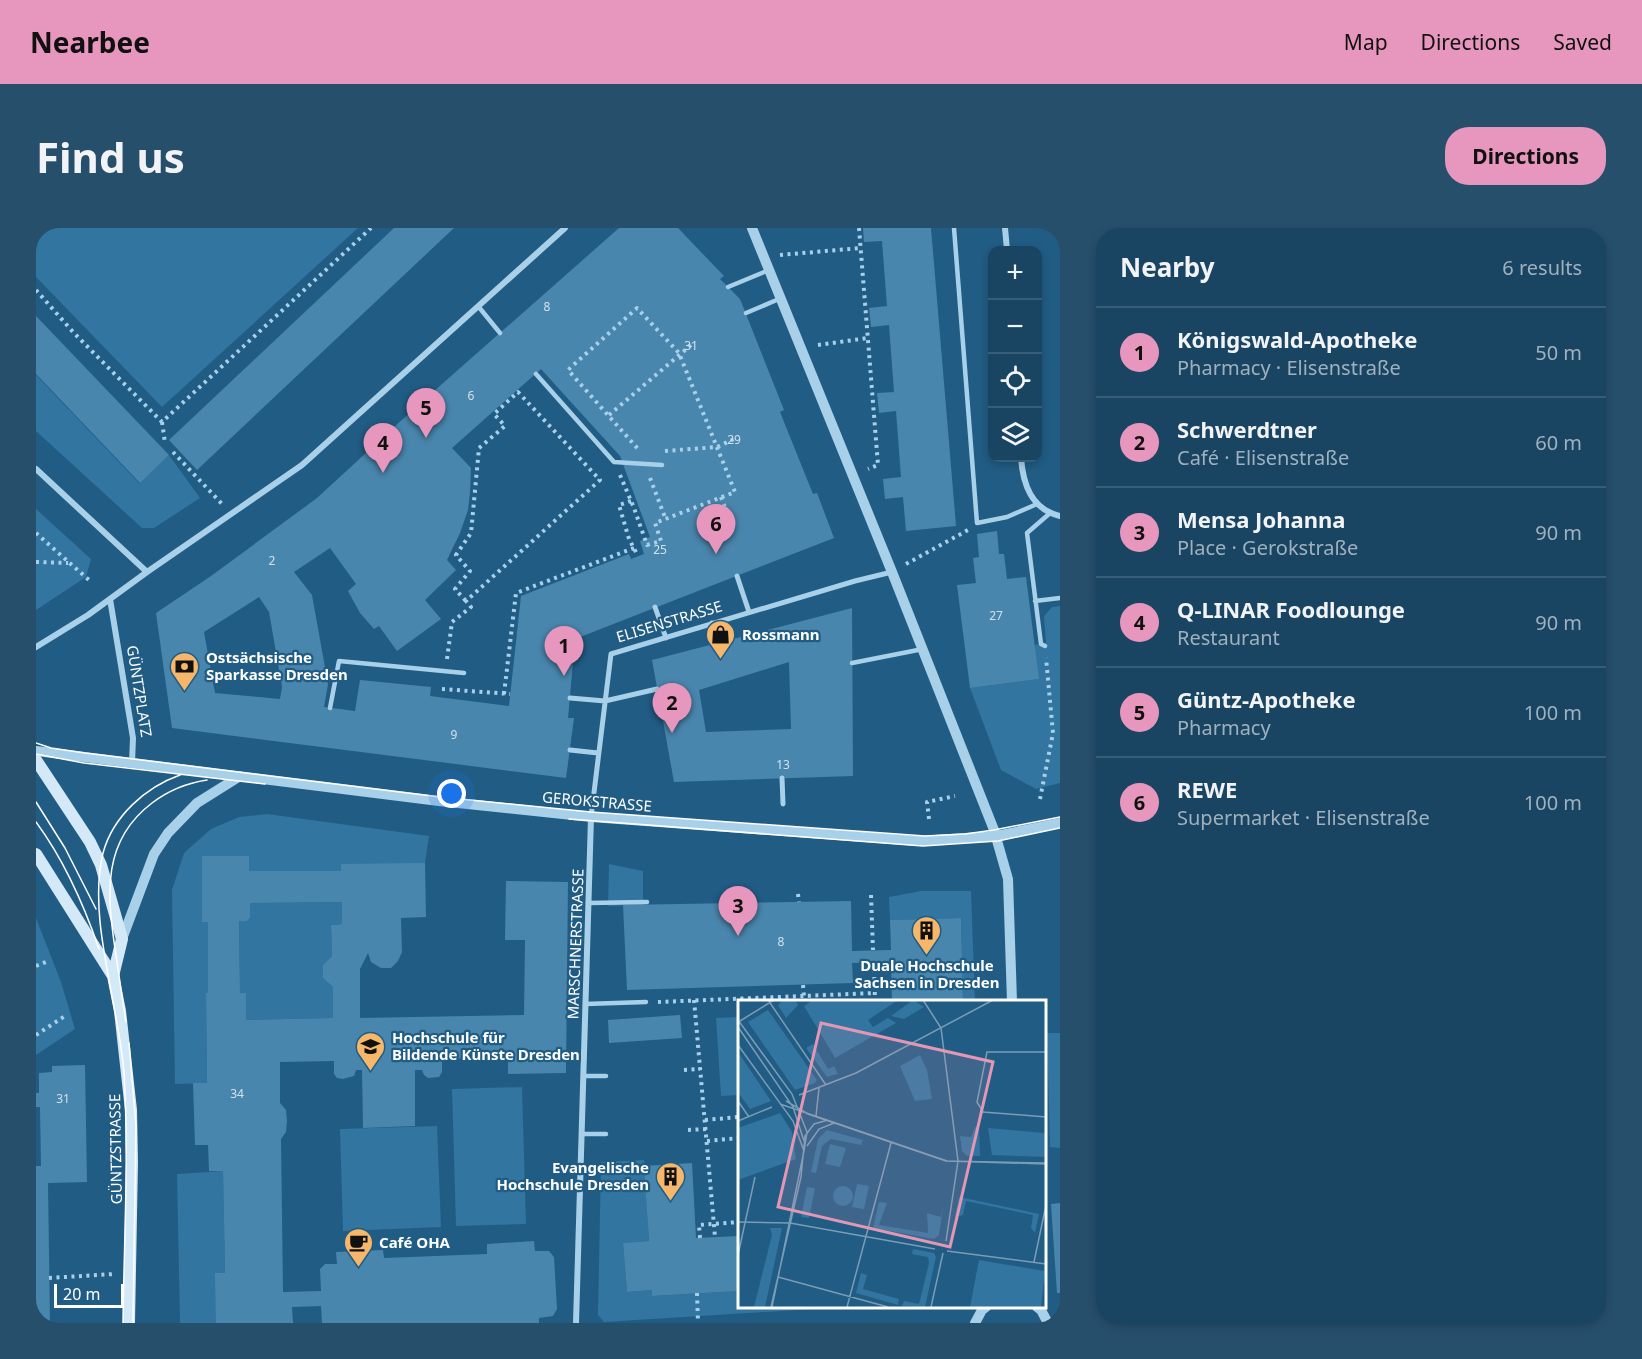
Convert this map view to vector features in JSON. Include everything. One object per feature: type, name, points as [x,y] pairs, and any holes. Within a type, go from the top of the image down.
[{"type":"main road","name":"GÜNTZSTRASSE","points":[[36,760],[90,842],[109,889],[122,939],[113,976]]},
{"type":"main road","name":"GÜNTZSTRASSE","points":[[36,854],[113,976],[120,1011],[131,1110],[129,1323]]},
{"type":"street","points":[[36,647],[110,599],[302,465],[565,228]]},
{"type":"street","points":[[752,228],[923,649],[996,836],[1008,879],[1012,1000]]},
{"type":"street","points":[[1005,228],[1007,246]]},
{"type":"street","points":[[1022,462],[1027,491],[1049,514],[1060,516]]},
{"type":"street","points":[[36,469],[147,572]]},
{"type":"street","name":"ELISENSTRASSE","points":[[591,817],[611,654],[892,572]]},
{"type":"street","points":[[737,576],[749,612]]},
{"type":"street","name":"GÜNTZPLATZ","points":[[110,599],[133,738],[132,764]]},
{"type":"street","points":[[656,607],[666,638]]},
{"type":"street","points":[[712,623],[718,643]]},
{"type":"street","points":[[570,698],[605,702],[657,689]]},
{"type":"street","points":[[570,750],[598,753]]},
{"type":"street","points":[[36,751],[132,764]]},
{"type":"street","name":"GEROKSTRASSE","points":[[132,764],[591,817],[925,841],[996,836],[1060,823]]},
{"type":"street","name":"GÜNTZSTRASSE","points":[[122,939],[154,854],[168,832],[197,803],[240,776]]},
{"type":"street","points":[[782,778],[783,804]]},
{"type":"street","name":"MARSCHNERSTRASSE","points":[[576,1323],[591,817]]},
{"type":"street","points":[[975,1323],[984,1308]]},
{"type":"street","points":[[1038,1308],[1048,1322],[1060,1321]]},
{"type":"lane","points":[[954,228],[977,523],[1007,517],[1037,504]]},
{"type":"lane","points":[[728,287],[770,270]]},
{"type":"lane","points":[[746,313],[781,299]]},
{"type":"lane","points":[[478,306],[500,333]]},
{"type":"lane","points":[[536,374],[614,462],[662,465]]},
{"type":"lane","points":[[1045,646],[1041,644],[1027,533],[1049,514]]},
{"type":"lane","points":[[1035,601],[1060,598]]},
{"type":"lane","points":[[852,663],[923,649]]},
{"type":"lane","points":[[330,708],[339,661],[464,674]]},
{"type":"lane","points":[[588,903],[647,903]]},
{"type":"lane","points":[[585,1004],[646,1002]]},
{"type":"lane","points":[[583,1076],[606,1076]]},
{"type":"lane","points":[[582,1134],[606,1134]]},
{"type":"path","points":[[162,422],[371,228]]},
{"type":"path","points":[[853,475],[878,465],[859,228]]},
{"type":"path","points":[[764,257],[861,249]]},
{"type":"path","points":[[36,290],[162,422],[165,443]]},
{"type":"path","points":[[614,462],[647,545],[661,541],[655,523],[735,492],[679,353],[637,308],[568,370],[636,445],[640,453]]},
{"type":"path","points":[[801,347],[868,338]]},
{"type":"path","points":[[609,415],[691,345]]},
{"type":"path","points":[[445,671],[452,622],[471,607],[455,589],[470,571],[456,555],[471,533],[479,448],[505,426],[494,414],[518,392],[600,480],[466,601]]},
{"type":"path","points":[[662,452],[717,447],[734,439]]},
{"type":"path","points":[[173,452],[231,514]]},
{"type":"path","points":[[649,475],[666,520]]},
{"type":"path","points":[[721,497],[731,523]]},
{"type":"path","points":[[631,501],[619,505],[629,539],[638,556]]},
{"type":"path","points":[[892,572],[977,523]]},
{"type":"path","points":[[36,533],[90,580]]},
{"type":"path","points":[[658,542],[660,549]]},
{"type":"path","points":[[504,694],[516,593],[634,548]]},
{"type":"path","points":[[36,562],[69,563]]},
{"type":"path","points":[[1040,799],[1053,734],[1045,646]]},
{"type":"path","points":[[442,689],[510,694]]},
{"type":"path","points":[[929,819],[927,802],[955,795]]},
{"type":"path","points":[[798,894],[799,902]]},
{"type":"path","points":[[871,895],[873,950]]},
{"type":"path","points":[[36,966],[46,962]]},
{"type":"path","points":[[874,962],[875,1000]]},
{"type":"path","points":[[803,985],[804,996]]},
{"type":"path","points":[[646,1002],[783,1000],[804,996],[875,993]]},
{"type":"path","points":[[694,1000],[715,1237]]},
{"type":"path","points":[[36,1035],[65,1016]]},
{"type":"path","points":[[684,1070],[700,1069]]},
{"type":"path","points":[[705,1120],[738,1117]]},
{"type":"path","points":[[688,1130],[706,1129]]},
{"type":"path","points":[[707,1141],[738,1138]]},
{"type":"path","points":[[700,1238],[699,1225],[738,1222]]},
{"type":"path","points":[[49,1278],[96,1276]]},
{"type":"path","points":[[696,1293],[698,1323]]},
{"type":"shaded area","points":[[36,228],[358,228],[162,407],[36,277]]},
{"type":"shaded area","points":[[36,375],[139,483],[169,455],[200,498],[154,528],[142,528],[36,431]]},
{"type":"shaded area","points":[[36,509],[91,559],[86,577],[36,610]]},
{"type":"shaded area","points":[[1060,606],[1060,783],[1036,789],[1001,770],[970,688],[1038,679],[1034,645],[1046,643],[1044,616],[1052,607]]},
{"type":"shaded area","points":[[267,814],[429,836],[425,863],[341,871],[249,872],[208,922],[207,1083],[175,1084],[172,890],[184,853],[211,829],[239,817]]},
{"type":"shaded area","points":[[609,864],[643,871],[643,905],[608,906]]},
{"type":"shaded area","points":[[921,891],[971,891],[975,1000],[963,1000],[961,918],[890,920],[889,897]]},
{"type":"shaded area","points":[[342,902],[342,924],[331,925],[332,956],[323,965],[323,978],[333,987],[333,1018],[246,1020],[246,993],[240,993],[239,921],[247,921],[250,918],[250,903]]},
{"type":"shaded area","points":[[36,918],[61,982],[75,1029],[36,1055]]},
{"type":"shaded area","points":[[738,1017],[738,1095],[721,1096],[716,1018]]},
{"type":"shaded area","points":[[1047,1033],[1060,1033],[1060,1148],[1050,1147]]},
{"type":"shaded area","points":[[522,1087],[526,1224],[456,1226],[452,1089]]},
{"type":"shaded area","points":[[437,1126],[441,1227],[343,1231],[340,1129]]},
{"type":"shaded area","points":[[644,1160],[649,1241],[623,1243],[627,1292],[652,1290],[653,1296],[738,1291],[738,1308],[830,1308],[604,1322],[598,1315],[601,1162]]},
{"type":"shaded area","points":[[223,1171],[226,1323],[180,1323],[177,1174]]},
{"type":"building","points":[[394,228],[454,228],[197,470],[169,440]]},
{"type":"building","points":[[619,228],[678,228],[724,276],[720,279],[740,299],[784,410],[780,412],[813,494],[817,493],[834,538],[575,639],[568,718],[574,718],[566,778],[172,728],[156,613],[211,576],[317,498],[416,407]],"holes":[[[541,369],[620,456],[650,537],[640,541],[644,554],[631,559],[629,554],[521,596],[509,706],[430,696],[431,687],[360,680],[355,711],[324,707],[328,684],[312,595],[294,572],[330,548],[356,584],[348,591],[360,613],[374,629],[379,626],[397,651],[441,619],[425,600],[456,570],[447,560],[468,510],[470,492],[471,468],[452,448]],[[259,597],[269,612],[282,687],[280,699],[215,693],[204,632]]]},
{"type":"building","points":[[863,228],[931,228],[956,526],[906,531],[903,497],[885,499],[883,479],[901,477],[896,411],[879,413],[877,393],[894,392],[889,325],[871,327],[869,308],[887,306],[882,241],[864,242]]},
{"type":"building","points":[[36,316],[169,455],[140,483],[36,374]]},
{"type":"building","points":[[997,531],[999,554],[1004,554],[1007,579],[1026,577],[1039,679],[970,688],[957,585],[976,583],[973,558],[979,557],[977,534]]},
{"type":"building","points":[[852,608],[853,776],[674,782],[652,660]],"holes":[[[789,662],[791,729],[706,732],[699,690]]]},
{"type":"building","points":[[202,856],[249,856],[249,871],[341,871],[341,864],[425,863],[426,917],[401,918],[402,952],[398,961],[391,968],[381,968],[371,962],[368,953],[360,969],[360,1018],[524,1015],[525,940],[505,940],[506,881],[568,882],[566,1073],[508,1074],[508,1057],[442,1059],[442,1072],[439,1077],[428,1078],[422,1070],[415,1070],[415,1126],[363,1128],[362,1070],[356,1070],[354,1076],[343,1079],[337,1078],[334,1074],[334,1061],[280,1062],[280,1103],[286,1110],[287,1121],[286,1132],[281,1139],[283,1292],[321,1291],[320,1269],[325,1264],[337,1264],[336,1252],[383,1250],[384,1258],[487,1254],[487,1244],[534,1241],[535,1251],[549,1251],[554,1257],[557,1309],[553,1316],[539,1318],[539,1323],[322,1323],[321,1306],[292,1307],[293,1323],[216,1323],[215,1273],[225,1273],[223,1171],[209,1171],[208,1145],[195,1145],[193,1083],[207,1083],[208,922],[202,922]],"holes":[[[342,902],[342,924],[331,925],[332,956],[323,965],[323,978],[333,987],[333,1018],[246,1020],[246,993],[240,993],[239,921],[247,921],[250,918],[250,903]]]},
{"type":"building","points":[[851,901],[852,951],[891,950],[890,920],[961,918],[963,1000],[892,1000],[891,962],[852,963],[853,983],[627,990],[623,905]]},
{"type":"building","points":[[680,1015],[682,1038],[609,1043],[608,1020]]},
{"type":"building","points":[[85,1065],[87,1182],[48,1183],[50,1323],[36,1323],[36,1166],[41,1166],[40,1107],[36,1107],[39,1073],[52,1072],[52,1066]]},
{"type":"building","name":"Evangelische Hochschule Dresden","points":[[692,1163],[696,1238],[738,1236],[738,1291],[652,1296],[652,1290],[627,1292],[623,1243],[649,1241],[644,1166]]},
{"type":"building","points":[[1060,1203],[1060,1293],[1057,1293],[1051,1204]]},
{"type":"tram line","points":[[36,743],[51,748],[85,753],[440,797],[591,812],[925,836],[994,830],[1060,817]]},
{"type":"tram line","points":[[36,754],[84,763],[265,784]]},
{"type":"tram line","points":[[123,1323],[126,1167],[124,1073],[101,933],[99,878],[103,853],[114,827],[123,815],[143,795],[180,775]]},
{"type":"tram line","points":[[126,1022],[110,908],[110,888],[116,851],[124,834],[136,818],[152,803],[178,788],[207,780]]},
{"type":"tram line","points":[[36,802],[65,848],[96,909]]},
{"type":"tram line","points":[[569,819],[923,846],[998,841],[1060,828]]},
{"type":"tram line","points":[[36,822],[56,852],[72,883],[99,949]]},
{"type":"tram line","points":[[129,1043],[136,1126],[133,1323]]},
{"type":"place","name":"Güntz-Apotheke","points":[[426,438]]},
{"type":"place","name":"Q-LINAR Foodlounge","points":[[383,473]]},
{"type":"place","name":"REWE","points":[[716,554]]},
{"type":"place","name":"Rossmann","points":[[721,660]]},
{"type":"place","name":"Königswald-Apotheke","points":[[564,676]]},
{"type":"place","name":"Ostsächsische Sparkasse Dresden","points":[[185,692]]},
{"type":"place","name":"Schwerdtner","points":[[672,733]]},
{"type":"place","name":"Mensa Johanna","points":[[738,936]]},
{"type":"place","name":"Duale Hochschule Sachsen in Dresden","points":[[927,956]]},
{"type":"place","name":"Hochschule für Bildende Künste Dresden","points":[[371,1072]]},
{"type":"place","name":"Evangelische Hochschule Dresden","points":[[670,1202]]},
{"type":"place","name":"Café OHA","points":[[358,1268]]}]
